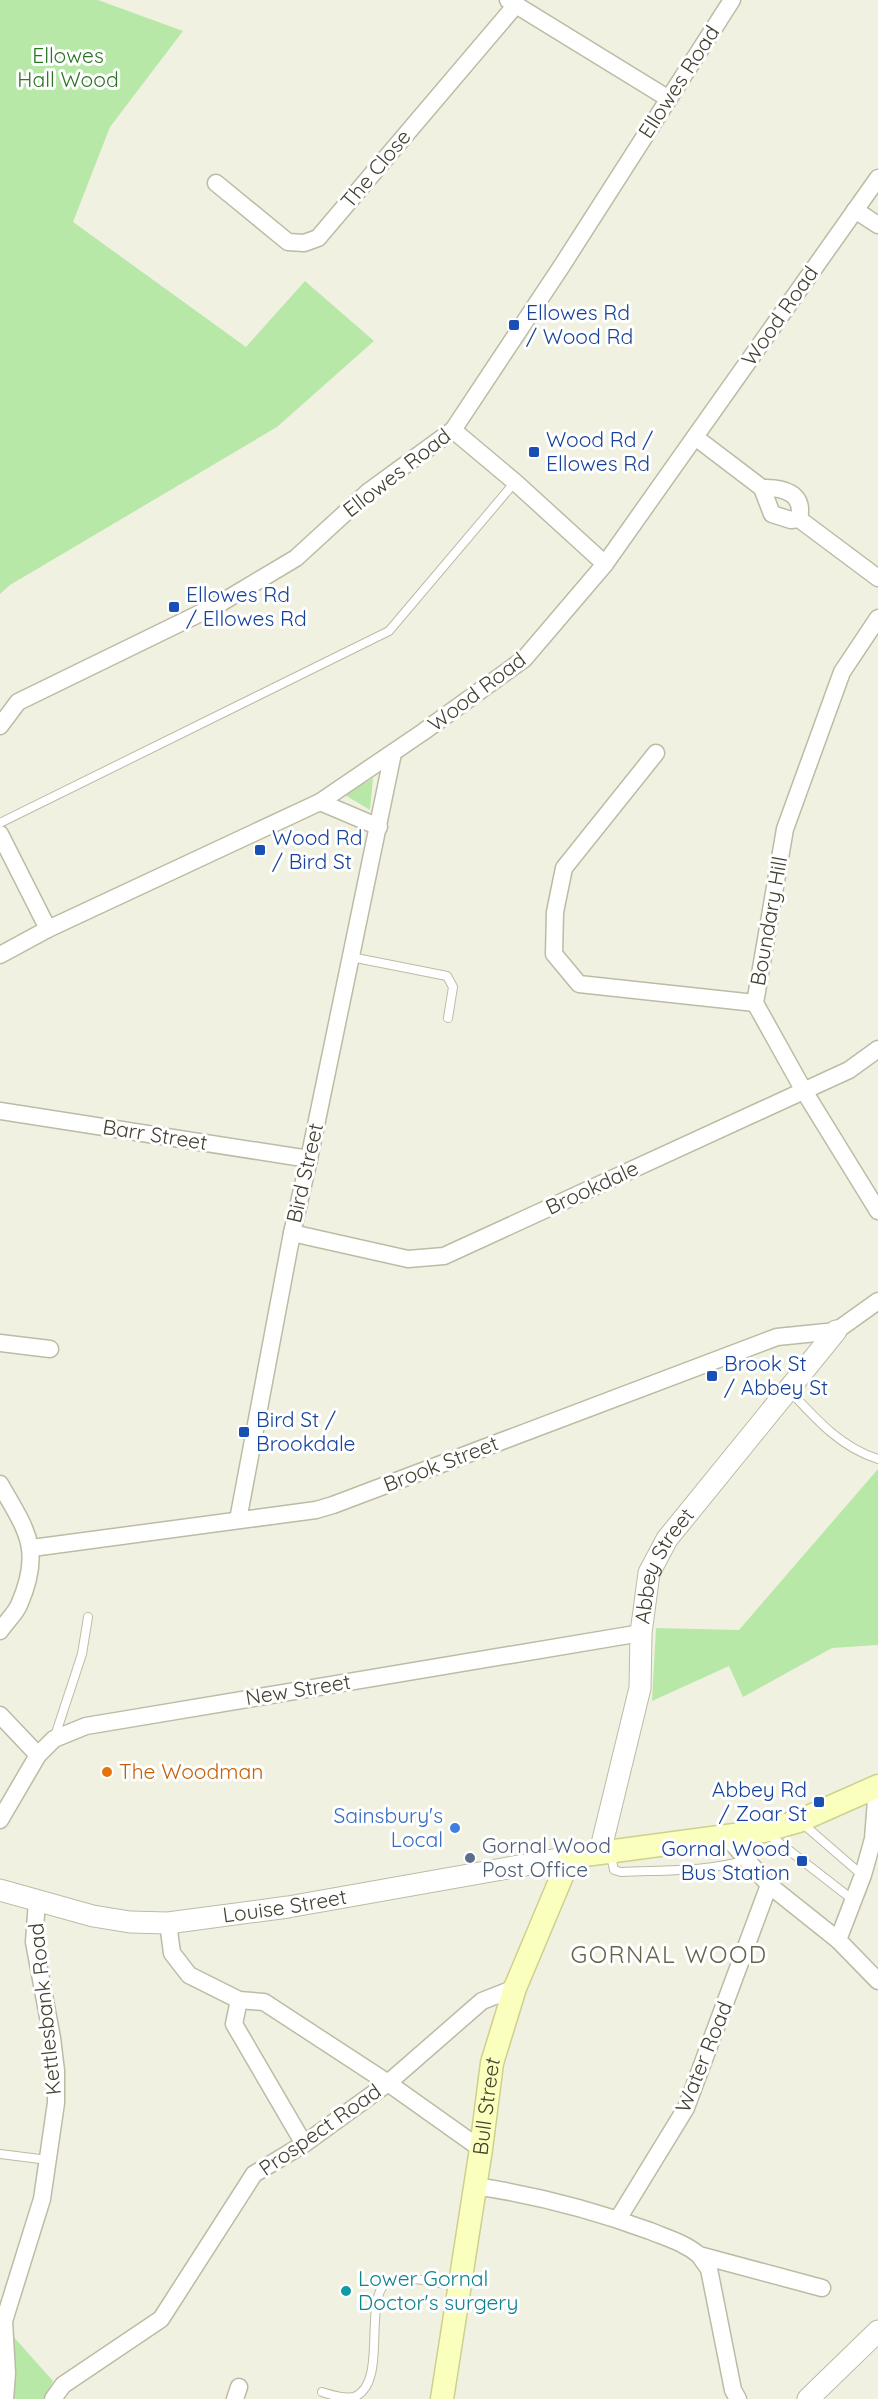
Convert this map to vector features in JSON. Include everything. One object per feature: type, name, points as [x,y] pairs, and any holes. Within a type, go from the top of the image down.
[{"type":"main road","points":[[570,1857],[764,1831],[800,1821],[878,1786]]},
{"type":"main road","name":"Bull Street","points":[[442,2399],[492,2063],[515,1988],[570,1857]]},
{"type":"street","name":"Ellowes Road","points":[[0,726],[18,702],[219,604],[296,558],[368,492],[453,430],[732,0]]},
{"type":"street","points":[[512,3],[669,99]]},
{"type":"street","name":"The Close","points":[[216,183],[288,242],[304,243],[318,238],[512,3]]},
{"type":"street","name":"Wood Road","points":[[0,955],[48,929],[320,802],[524,659],[605,564],[878,178]]},
{"type":"street","points":[[855,210],[878,225]]},
{"type":"street","points":[[453,430],[515,482],[605,564]]},
{"type":"street","points":[[695,437],[762,488],[772,514],[791,520],[799,519],[878,578]]},
{"type":"street","points":[[762,488],[780,487],[797,498],[801,510],[799,519]]},
{"type":"street","name":"Boundary Hill","points":[[878,618],[842,672],[785,829],[755,1003],[804,1091],[878,1211]]},
{"type":"street","name":"Bird Street","points":[[238,1520],[292,1233],[393,753]]},
{"type":"street","points":[[656,753],[564,868],[555,912],[554,954],[579,984],[755,1003]]},
{"type":"street","points":[[320,802],[379,827]]},
{"type":"street","points":[[0,834],[48,929]]},
{"type":"street","name":"Brookdale","points":[[292,1233],[408,1259],[444,1256],[849,1070],[878,1049]]},
{"type":"street","name":"Barr Street","points":[[0,1110],[309,1159]]},
{"type":"street","points":[[837,1331],[878,1301]]},
{"type":"street","name":"Brook Street","points":[[32,1548],[316,1510],[777,1337],[837,1331]]},
{"type":"street","name":"Abbey Street","points":[[605,1851],[640,1688],[642,1633],[650,1573],[667,1539],[837,1331]]},
{"type":"street","points":[[0,1343],[50,1348]]},
{"type":"street","points":[[0,1484],[23,1525],[32,1548],[31,1565],[19,1606],[0,1631]]},
{"type":"street","name":"New Street","points":[[0,1820],[38,1755],[54,1739],[86,1726],[642,1633]]},
{"type":"street","points":[[0,1715],[38,1755]]},
{"type":"street","points":[[838,1940],[863,1875],[873,1839],[878,1786]]},
{"type":"street","points":[[726,1836],[770,1885],[838,1940],[878,1982]]},
{"type":"street","name":"Louise Street","points":[[0,1890],[93,1916],[130,1923],[168,1923],[288,1907],[570,1857]]},
{"type":"street","name":"Water Road","points":[[618,2219],[686,2109],[770,1885]]},
{"type":"street","name":"Kettlesbank Road","points":[[5,2399],[7,2373],[4,2322],[42,2199],[56,2103],[56,2071],[52,2038],[34,1942],[37,1901]]},
{"type":"street","points":[[168,1923],[172,1953],[189,1975],[239,2000],[264,2001],[388,2083],[481,2149]]},
{"type":"street","name":"Prospect Road","points":[[53,2399],[63,2385],[162,2319],[254,2174],[304,2144],[388,2083],[482,2001],[515,1988]]},
{"type":"street","points":[[239,2000],[234,2024],[304,2144]]},
{"type":"street","points":[[475,2186],[519,2193],[618,2219],[689,2247],[699,2255],[709,2269],[734,2390],[738,2399]]},
{"type":"street","points":[[699,2255],[822,2288]]},
{"type":"street","points":[[808,2399],[878,2331]]},
{"type":"lane","points":[[0,823],[389,631],[515,482]]},
{"type":"lane","points":[[351,957],[447,976],[453,987],[448,1018]]},
{"type":"lane","points":[[788,1390],[833,1436],[853,1449],[878,1459]]},
{"type":"lane","points":[[54,1739],[82,1654],[88,1617]]},
{"type":"lane","points":[[800,1821],[863,1875]]},
{"type":"lane","points":[[764,1831],[853,1900]]},
{"type":"lane","points":[[605,1851],[614,1870],[621,1872],[729,1865],[746,1860]]},
{"type":"lane","points":[[0,2154],[48,2160]]},
{"type":"lane","points":[[322,2392],[342,2398],[354,2397],[362,2391],[374,2360],[377,2295],[387,2282],[401,2278],[460,2286]]},
{"type":"green space","name":"Ellowes Hall Wood","points":[[0,0],[98,0],[183,31],[110,127],[73,222],[246,347],[305,281],[374,341],[277,427],[10,585],[0,594]]},
{"type":"green space","points":[[373,778],[370,810],[345,795]]},
{"type":"green space","points":[[878,1469],[878,1645],[832,1648],[743,1697],[729,1666],[652,1701],[656,1628],[739,1630]]},
{"type":"green space","points":[[12,2335],[53,2381],[44,2399],[12,2399]]},
{"type":"place","name":"Ellowes Rd / Wood Rd","points":[[514,325]]},
{"type":"place","name":"Wood Rd / Ellowes Rd","points":[[534,452]]},
{"type":"place","name":"Ellowes Rd / Ellowes Rd","points":[[174,607]]},
{"type":"place","name":"Wood Rd / Bird St","points":[[260,850]]},
{"type":"place","name":"Brook St / Abbey St","points":[[712,1376]]},
{"type":"place","name":"Bird St / Brookdale","points":[[244,1432]]},
{"type":"place","name":"The Woodman","points":[[107,1772]]},
{"type":"place","name":"Abbey Rd / Zoar St","points":[[819,1802]]},
{"type":"place","name":"Sainsbury's Local","points":[[455,1828]]},
{"type":"place","name":"Gornal Wood Post Office","points":[[470,1858]]},
{"type":"place","name":"Gornal Wood Bus Station","points":[[802,1861]]},
{"type":"place","name":"Lower Gornal Doctor's surgery","points":[[346,2291]]},
{"type":"district","name":"GORNAL WOOD","points":[[669,1955]]}]
